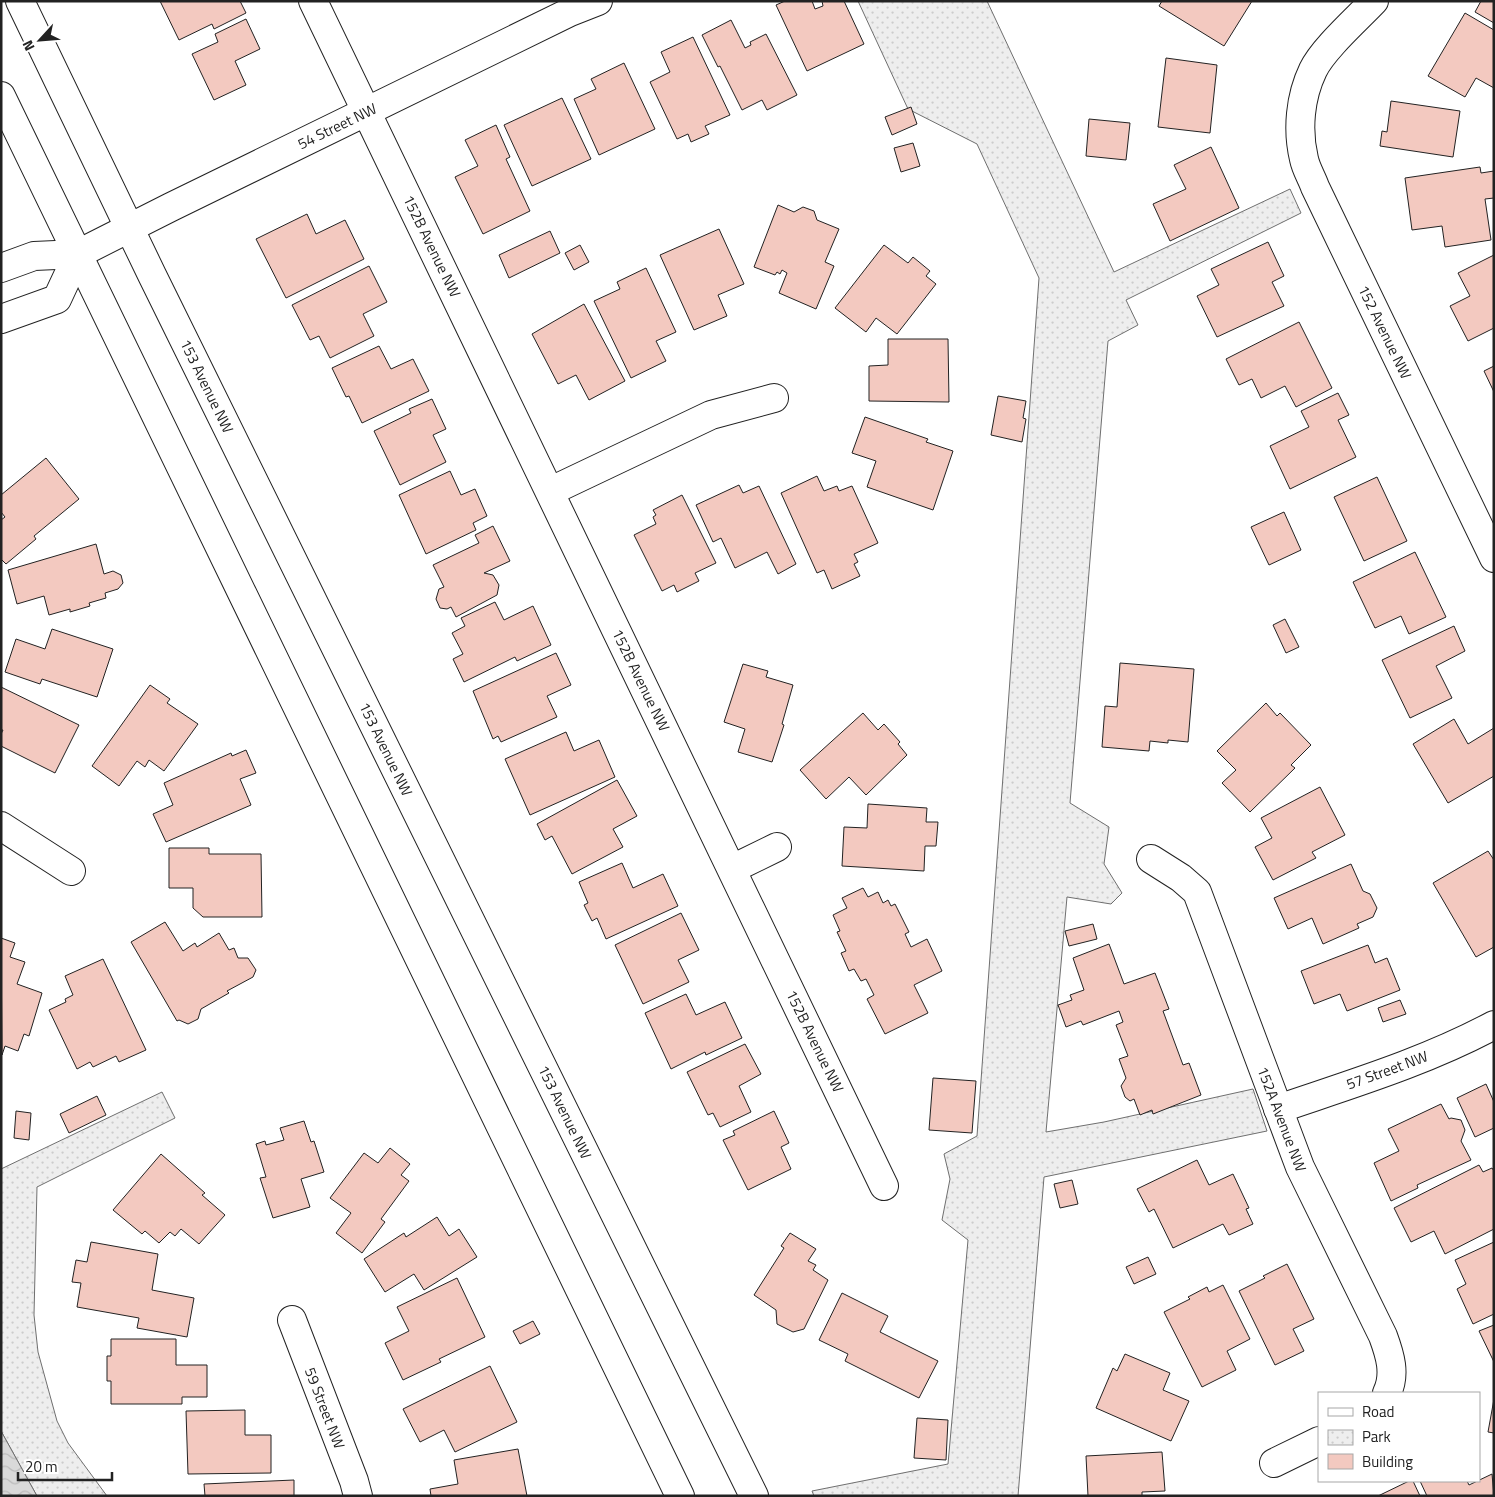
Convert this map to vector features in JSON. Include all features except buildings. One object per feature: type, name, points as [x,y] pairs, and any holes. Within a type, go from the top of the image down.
[{"type":"street","name":"153 Avenue NW","points":[[20,1],[754,1496]]},
{"type":"street","name":"152B Avenue NW","points":[[313,1],[551,491],[884,1186]]},
{"type":"street","name":"54 Street NW","points":[[1,268],[34,256],[78,254],[570,12],[598,1]]},
{"type":"street","name":"152 Avenue NW","points":[[1374,1],[1331,46],[1313,68],[1302,99],[1300,134],[1304,161],[1315,188],[1494,558]]},
{"type":"street","points":[[1,96],[680,1496]]},
{"type":"street","points":[[1,319],[57,299],[78,254]]},
{"type":"street","points":[[551,491],[711,415],[774,398]]},
{"type":"street","points":[[1,826],[71,871]]},
{"type":"street","points":[[732,869],[777,847]]},
{"type":"street","name":"152A Avenue NW","points":[[1151,859],[1181,878],[1197,892],[1300,1168],[1383,1336],[1390,1354],[1392,1371],[1390,1388],[1388,1392]]},
{"type":"street","name":"57 Street NW","points":[[1278,1109],[1415,1061],[1450,1047],[1494,1025]]},
{"type":"street","name":"59 Street NW","points":[[292,1320],[354,1481],[358,1496]]},
{"type":"street","points":[[1274,1463],[1318,1441]]},
{"type":"green space","points":[[858,1],[987,1],[1114,272],[1290,189],[1301,213],[1126,300],[1138,325],[1108,341],[1070,803],[1109,827],[1104,864],[1122,893],[1111,904],[1067,897],[1046,1132],[1104,1122],[1253,1089],[1267,1131],[1044,1177],[1018,1496],[814,1496],[812,1491],[948,1464],[968,1240],[942,1220],[950,1179],[944,1154],[977,1136],[1039,278],[977,144],[908,109]]},
{"type":"green space","points":[[162,1092],[175,1118],[37,1187],[34,1315],[38,1352],[57,1421],[68,1443],[107,1496],[37,1496],[1,1431],[1,1169]]},
{"type":"water","points":[[1,1431],[37,1496],[1,1496]]}]
